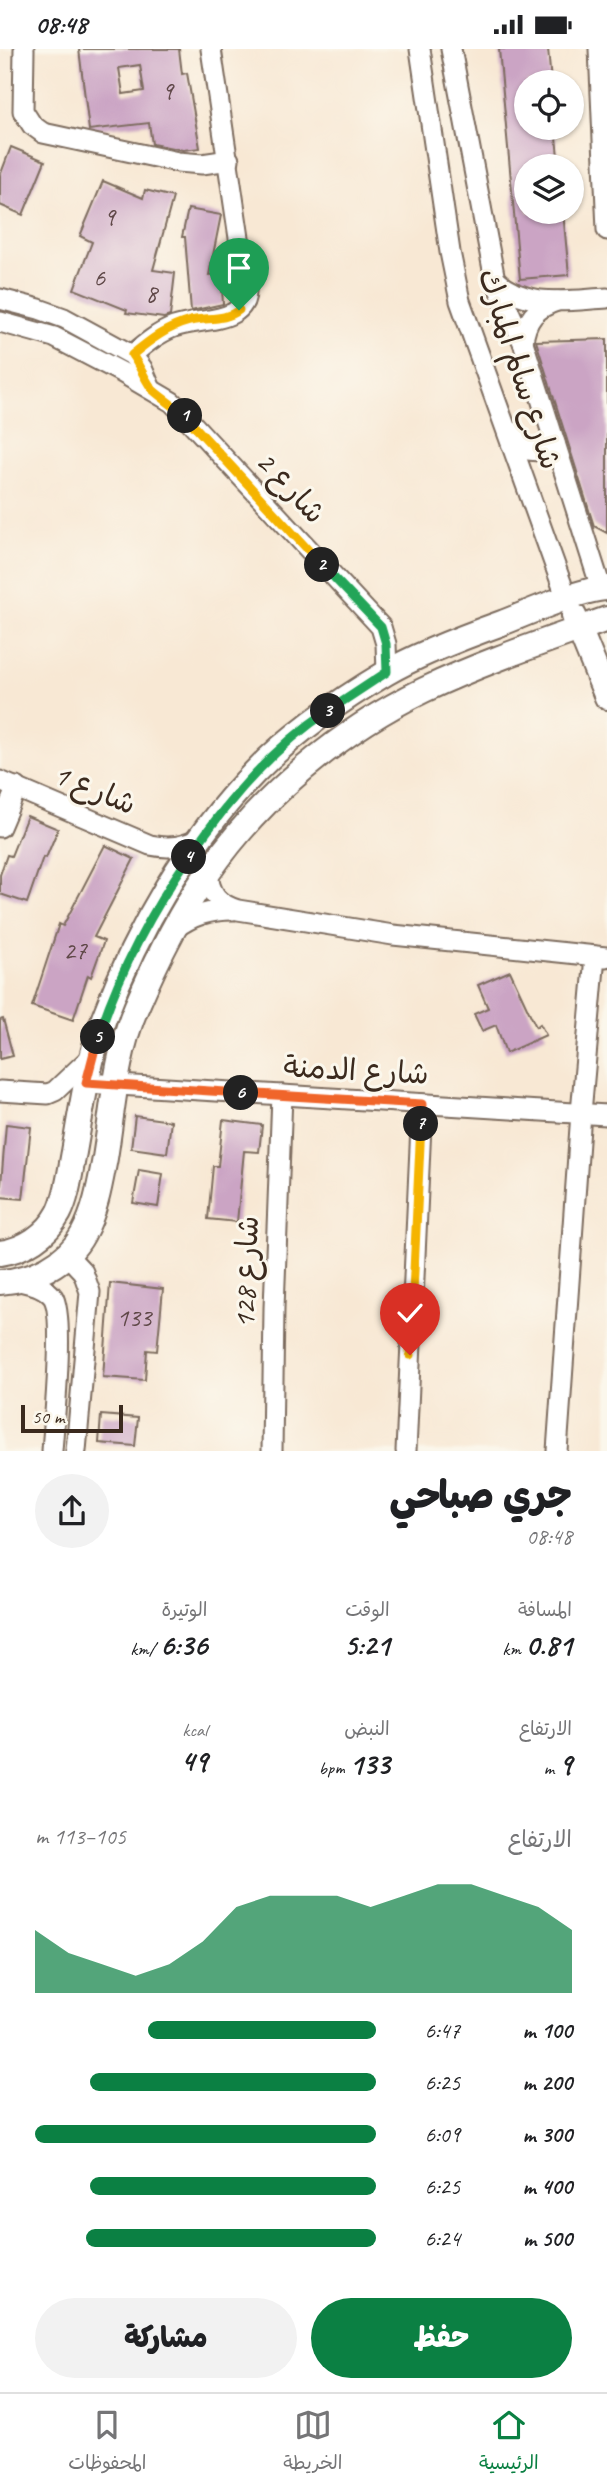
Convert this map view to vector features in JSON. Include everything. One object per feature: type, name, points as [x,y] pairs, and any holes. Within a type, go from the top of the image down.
[{"type":"main road","points":[[0,1253],[10,1252],[33,1241],[50,1227],[58,1215],[67,1190],[91,1057],[115,989],[166,889],[202,837],[255,772],[287,742],[387,672],[473,634],[567,599],[605,593]]},
{"type":"main road","name":"شارع سالم المبارك","points":[[567,599],[607,697]]},
{"type":"main road","points":[[10,1282],[54,1265],[67,1255],[84,1233],[96,1202],[123,1049],[135,1010],[173,929],[208,873],[240,832],[292,779],[342,739],[381,713],[473,668],[607,619]]},
{"type":"street","points":[[24,49],[23,111],[32,125],[43,133],[178,163],[202,164],[229,160]]},
{"type":"street","points":[[0,299],[64,318],[132,355],[170,328],[191,321],[230,316],[243,306],[247,291],[211,49]]},
{"type":"street","name":"شارع سالم المبارك","points":[[420,49],[450,252],[460,301],[567,599]]},
{"type":"street","name":"شارع سالم المبارك","points":[[451,49],[495,280],[523,342],[605,593]]},
{"type":"street","points":[[599,49],[607,230]]},
{"type":"street","points":[[495,280],[517,295],[530,299],[607,298]]},
{"type":"street","points":[[523,342],[525,328],[532,315],[544,305],[559,300]]},
{"type":"street","name":"شارع 2","points":[[0,322],[54,337],[172,403],[381,627],[386,644],[387,672]]},
{"type":"street","name":"شارع 2","points":[[132,355],[142,368],[151,389]]},
{"type":"street","points":[[500,416],[528,450],[539,451],[555,443]]},
{"type":"street","name":"شارع 1","points":[[0,827],[8,784],[150,845],[182,846],[202,837]]},
{"type":"street","name":"شارع 1","points":[[150,845],[165,868],[166,889]]},
{"type":"street","points":[[208,873],[208,883],[219,901],[238,910]]},
{"type":"street","points":[[173,929],[203,912],[238,910],[393,935],[601,956],[581,1114],[557,1451]]},
{"type":"street","points":[[0,1091],[48,1094],[55,1091],[91,1057]]},
{"type":"street","name":"شارع الدمنة","points":[[86,1083],[607,1115]]},
{"type":"street","name":"شارع 128","points":[[272,1451],[282,1095]]},
{"type":"street","points":[[407,1451],[422,1104]]},
{"type":"street","points":[[67,1255],[83,1272],[90,1292],[76,1451]]},
{"type":"street","points":[[10,1282],[43,1288],[57,1306],[52,1451]]},
{"type":"street","points":[[56,1368],[69,1365],[82,1369]]},
{"type":"building","points":[[79,49],[179,49],[182,74],[187,73],[200,148],[183,150],[152,144],[149,123],[89,130]],"holes":[[[140,65],[144,91],[123,94],[119,68]]]},
{"type":"building","points":[[499,49],[548,49],[550,70],[514,70],[514,140],[556,140],[558,154],[514,154],[514,213]]},
{"type":"building","points":[[11,147],[45,161],[23,215],[0,205],[0,176]]},
{"type":"building","points":[[103,181],[143,198],[145,190],[173,197],[153,270],[175,273],[170,316],[164,318],[126,313],[127,310],[74,289],[92,242],[80,236]]},
{"type":"building","points":[[188,209],[221,215],[209,275],[221,274],[223,304],[191,311],[185,237],[182,237]]},
{"type":"building","points":[[515,224],[564,224],[569,275],[520,279]]},
{"type":"building","points":[[607,339],[607,533],[594,526],[536,341]]},
{"type":"building","points":[[27,816],[58,829],[46,858],[43,857],[27,903],[0,894],[0,875]]},
{"type":"building","points":[[105,845],[134,859],[94,937],[104,941],[91,977],[88,975],[73,1020],[32,1006],[59,924],[63,926]]},
{"type":"building","points":[[510,971],[536,1027],[540,1024],[546,1035],[506,1053],[496,1025],[482,1031],[474,1014],[488,1008],[478,985]]},
{"type":"building","points":[[3,1019],[13,1056],[0,1059],[0,1020]]},
{"type":"building","points":[[135,1116],[171,1121],[167,1153],[131,1148]]},
{"type":"building","points":[[223,1120],[262,1125],[259,1152],[244,1151],[237,1222],[208,1219],[213,1166],[218,1166]]},
{"type":"building","points":[[6,1124],[31,1127],[23,1199],[0,1197]]},
{"type":"building","points":[[139,1170],[163,1174],[158,1207],[133,1203]]},
{"type":"building","points":[[110,1283],[163,1289],[157,1351],[147,1350],[145,1380],[103,1377]]},
{"type":"building","points":[[101,1415],[138,1418],[135,1446],[99,1443]]},
{"type":"route","points":[[239,310],[230,316],[191,321],[170,328],[132,355],[142,368],[151,389],[172,403],[194,424],[381,627],[386,644],[387,672],[287,742],[255,772],[202,837],[166,889],[115,989],[91,1057],[86,1083],[422,1104],[410,1355]]}]
